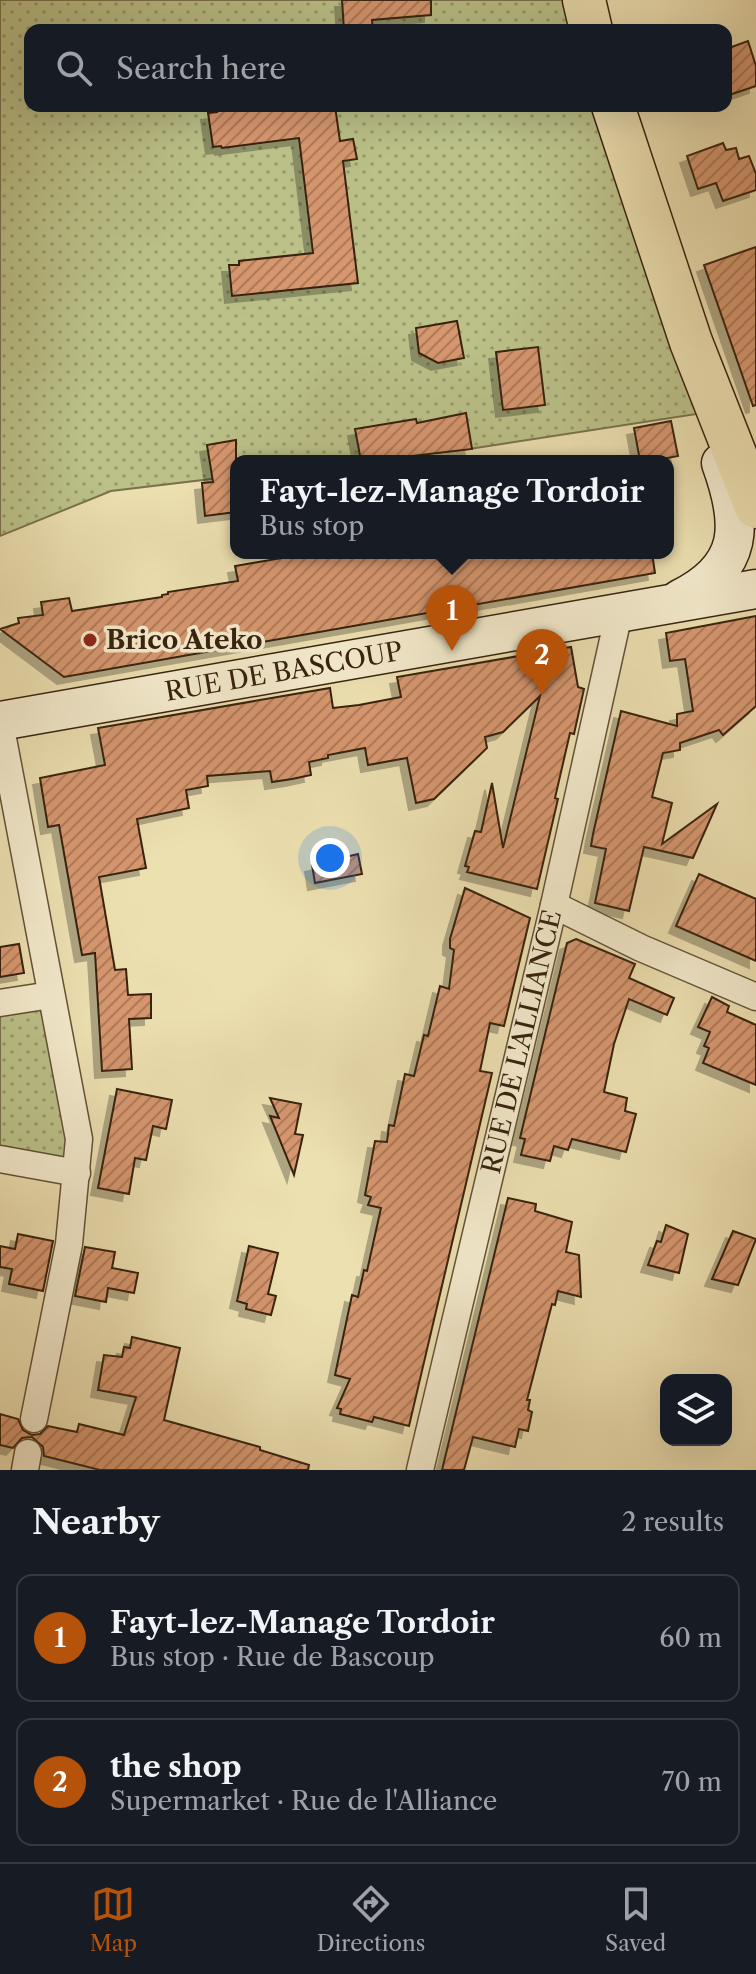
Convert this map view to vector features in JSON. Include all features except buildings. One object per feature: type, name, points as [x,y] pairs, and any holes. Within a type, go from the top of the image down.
[{"type":"main road","points":[[584,0],[590,24]]},
{"type":"main road","points":[[615,112],[691,342],[756,507]]},
{"type":"main road","points":[[658,243],[661,288],[669,319],[730,486],[737,520],[735,544],[724,563],[690,594],[668,604]]},
{"type":"main road","name":"RUE DE BASCOUP","points":[[0,722],[756,589]]},
{"type":"street","name":"RUE DE L'ALLIANCE","points":[[420,1470],[554,905],[619,613]]},
{"type":"street","points":[[0,722],[79,1139],[69,1244],[34,1419]]},
{"type":"street","points":[[554,905],[641,948],[756,997]]},
{"type":"street","points":[[0,1003],[51,995]]},
{"type":"street","points":[[0,1159],[77,1173]]},
{"type":"green space","points":[[0,0],[584,0],[590,24],[24,24],[24,112],[615,112],[703,413],[417,455],[230,455],[230,477],[111,491],[0,536]]},
{"type":"green space","points":[[51,995],[77,1173],[0,1159],[0,1003]]},
{"type":"place","name":"Brico Ateko","points":[[90,640]]},
{"type":"place","name":"Fayt-lez-Manage Tordoir","points":[[452,651]]},
{"type":"place","name":"the shop","points":[[542,695]]}]
